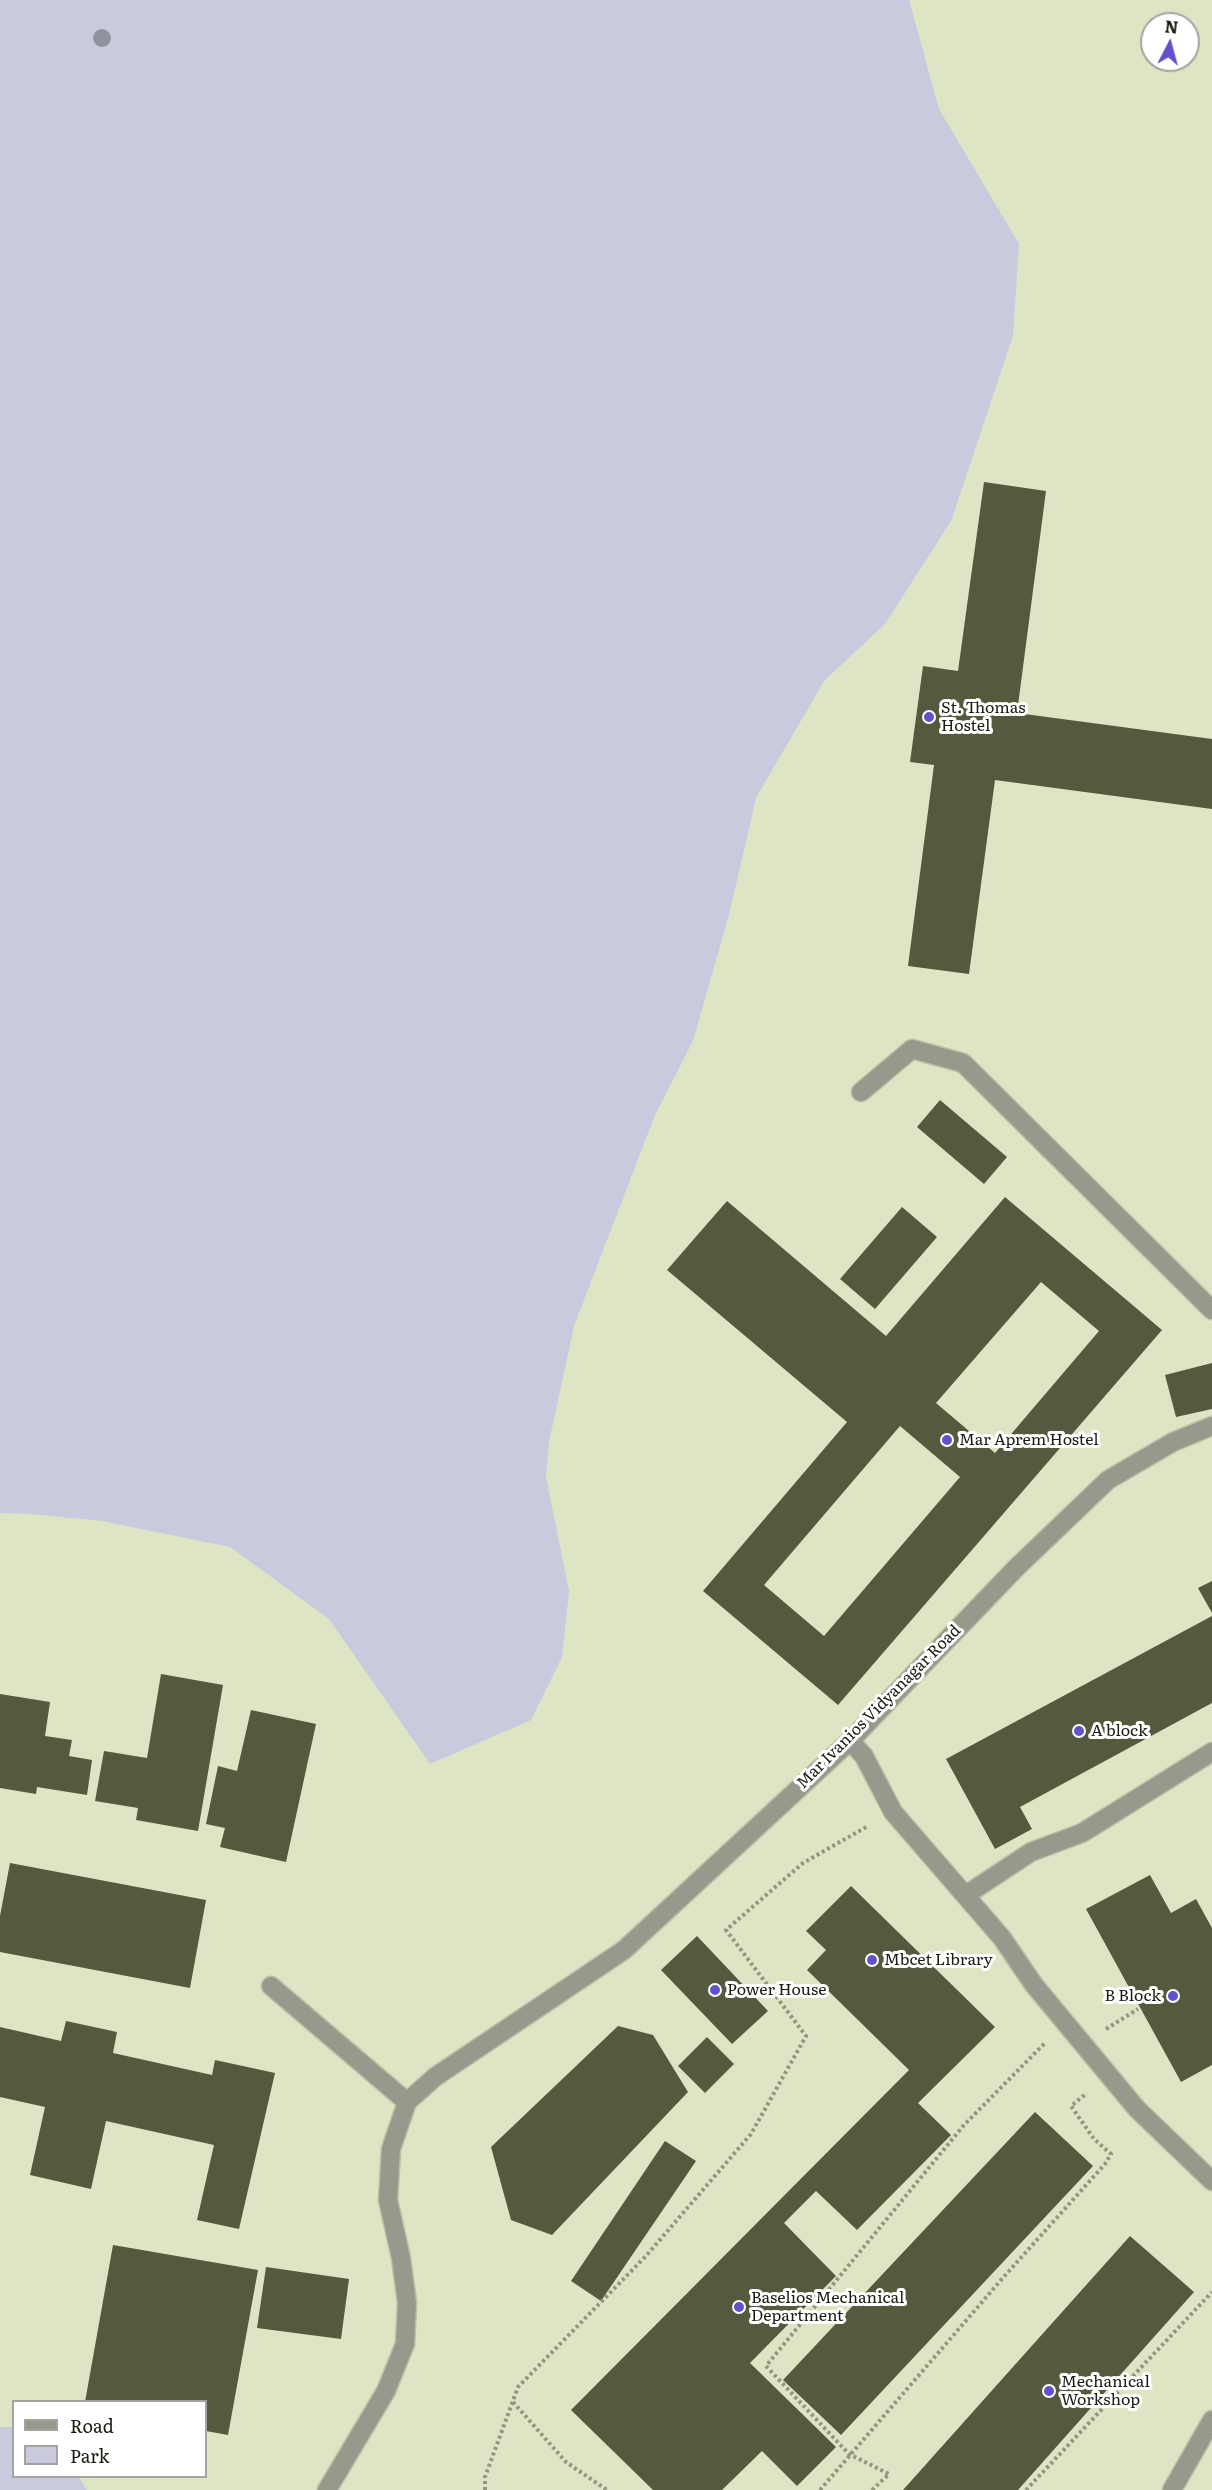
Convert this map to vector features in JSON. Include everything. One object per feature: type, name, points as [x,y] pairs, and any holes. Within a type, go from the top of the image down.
[{"type":"street","points":[[861,1092],[912,1049],[963,1063],[1212,1310]]},
{"type":"street","name":"Mar Ivanios Vidyanagar Road","points":[[407,2102],[435,2077],[522,2021],[624,1950],[850,1741],[1016,1568],[1108,1480],[1173,1442],[1212,1426]]},
{"type":"street","points":[[850,1741],[864,1756],[892,1812],[1002,1938],[1034,1986],[1137,2109],[1212,2181]]},
{"type":"street","points":[[966,1895],[1031,1852],[1082,1833],[1212,1752]]},
{"type":"street","points":[[271,1986],[407,2102],[391,2149],[388,2200],[402,2258],[407,2303],[405,2344],[386,2391],[327,2490]]},
{"type":"street","points":[[1173,2490],[1212,2420]]},
{"type":"path","points":[[485,2490],[486,2477],[518,2387],[646,2256],[751,2134],[806,2036],[726,1930],[803,1863],[892,1812]]},
{"type":"path","points":[[1083,2044],[1138,2009]]},
{"type":"path","points":[[872,2490],[889,2474],[849,2454],[766,2366],[964,2125],[1065,2023]]},
{"type":"path","points":[[820,2490],[849,2454],[1105,2164],[1111,2154],[1094,2139],[1071,2106],[1111,2078]]},
{"type":"path","points":[[1026,2490],[1212,2292]]},
{"type":"path","points":[[513,2402],[567,2462],[607,2490]]},
{"type":"green space","points":[[0,0],[909,0],[939,109],[1019,244],[1013,336],[951,521],[885,624],[824,681],[756,798],[730,911],[693,1041],[655,1115],[574,1326],[549,1442],[546,1477],[569,1591],[562,1657],[531,1720],[430,1764],[329,1619],[230,1547],[102,1521],[0,1513]]},
{"type":"green space","points":[[0,2427],[12,2427],[12,2478],[80,2478],[87,2490],[0,2490]]},
{"type":"building","points":[[984,482],[1046,491],[1017,713],[1212,739],[1212,809],[995,780],[969,974],[908,966],[934,765],[910,762],[923,666],[958,671]]},
{"type":"building","points":[[940,1100],[1007,1157],[984,1184],[917,1127]]},
{"type":"building","name":"Mar Aprem Hostel","points":[[1005,1197],[1162,1330],[838,1705],[703,1591],[847,1422],[667,1270],[727,1201],[886,1336]],"holes":[[[1041,1282],[1099,1331],[995,1453],[936,1403]],[[900,1426],[960,1477],[824,1636],[764,1585]]]},
{"type":"building","points":[[902,1207],[937,1237],[875,1309],[840,1279]]},
{"type":"building","points":[[1212,1363],[1212,1409],[1176,1417],[1165,1375]]},
{"type":"building","points":[[1212,1581],[1212,1613],[1198,1588]]},
{"type":"building","name":"A block","points":[[1212,1616],[1212,1703],[1020,1807],[1032,1829],[995,1849],[946,1759]]},
{"type":"building","points":[[161,1674],[223,1685],[198,1831],[136,1820],[138,1808],[95,1801],[104,1751],[147,1758]]},
{"type":"building","points":[[0,1694],[50,1702],[45,1736],[72,1740],[69,1756],[92,1760],[87,1795],[37,1787],[36,1794],[0,1788]]},
{"type":"building","points":[[251,1710],[316,1724],[286,1862],[220,1847],[225,1828],[206,1824],[218,1766],[237,1771]]},
{"type":"building","points":[[10,1863],[206,1900],[190,1988],[0,1952],[0,1916]]},
{"type":"building","name":"B Block","points":[[1150,1875],[1171,1913],[1196,1899],[1212,1928],[1212,2065],[1181,2082],[1086,1909]]},
{"type":"building","name":"Baselios Mechanical Department","points":[[851,1886],[995,2027],[918,2103],[951,2135],[857,2230],[816,2191],[784,2223],[836,2276],[750,2363],[836,2447],[797,2486],[762,2451],[722,2490],[653,2490],[571,2410],[909,2070],[807,1970],[826,1950],[806,1931]]},
{"type":"building","name":"Power House","points":[[697,1936],[768,2011],[732,2044],[661,1970]]},
{"type":"building","points":[[66,2021],[117,2032],[113,2053],[212,2075],[215,2060],[275,2073],[239,2229],[197,2220],[214,2145],[106,2121],[91,2189],[30,2175],[45,2107],[0,2097],[0,2027],[61,2041]]},
{"type":"building","points":[[618,2026],[653,2035],[688,2092],[552,2235],[511,2220],[491,2147]]},
{"type":"building","points":[[707,2037],[734,2064],[705,2093],[678,2066]]},
{"type":"building","points":[[1035,2112],[1093,2166],[841,2435],[783,2380]]},
{"type":"building","points":[[665,2141],[696,2161],[601,2301],[571,2281]]},
{"type":"building","name":"Mechanical Workshop","points":[[1130,2236],[1194,2292],[1018,2490],[903,2490]]},
{"type":"building","points":[[113,2245],[258,2270],[228,2435],[207,2431],[207,2400],[85,2400]]},
{"type":"building","points":[[266,2267],[349,2279],[341,2339],[257,2328]]},
{"type":"place","name":"St. Thomas Hostel","points":[[929,717]]},
{"type":"place","name":"Mar Aprem Hostel","points":[[947,1440]]},
{"type":"place","name":"A block","points":[[1079,1731]]},
{"type":"place","name":"Mbcet Library","points":[[872,1960]]},
{"type":"place","name":"Power House","points":[[715,1990]]},
{"type":"place","name":"B Block","points":[[1173,1996]]},
{"type":"place","name":"Baselios Mechanical Department","points":[[739,2307]]},
{"type":"place","name":"Mechanical Workshop","points":[[1049,2391]]}]
